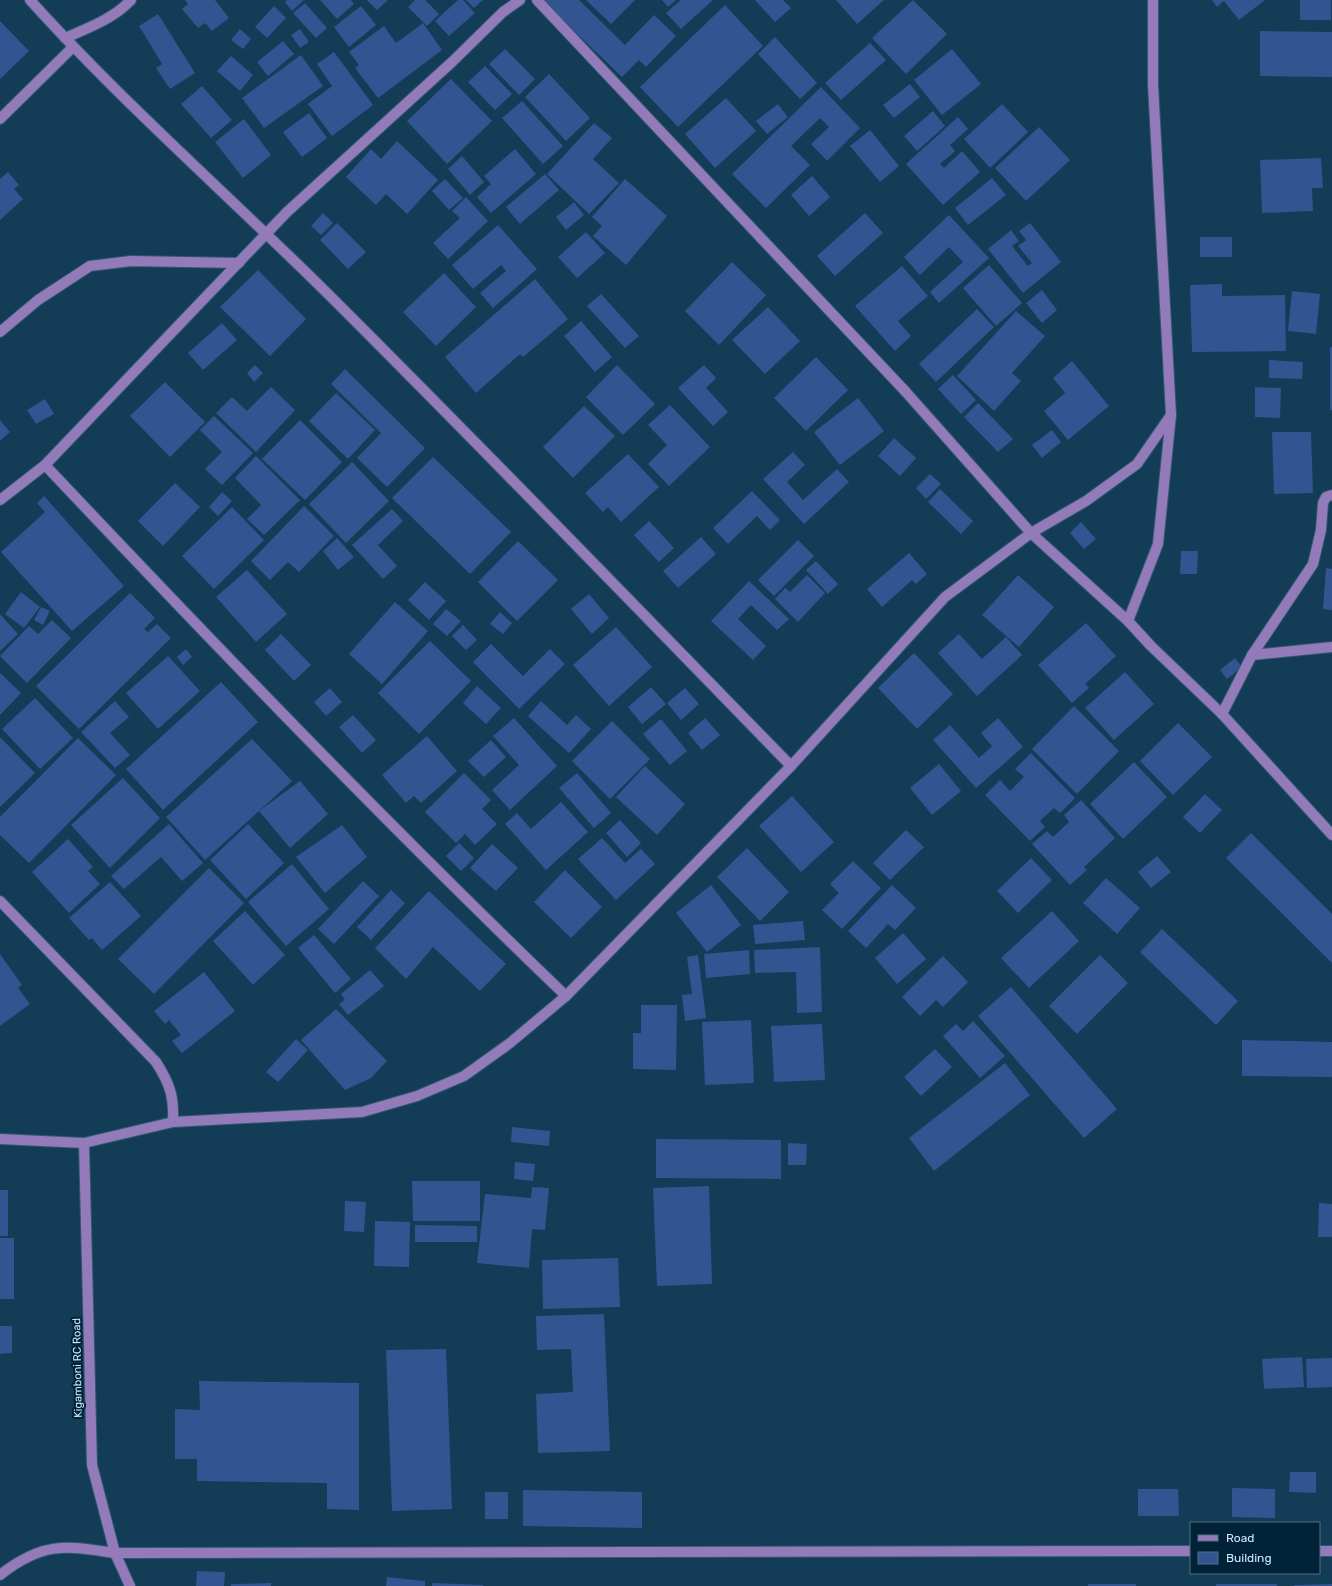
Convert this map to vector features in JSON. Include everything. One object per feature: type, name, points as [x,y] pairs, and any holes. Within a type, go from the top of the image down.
[{"type":"street","points":[[30,0],[73,47],[267,234],[397,363],[791,766]]},
{"type":"street","points":[[65,38],[106,20],[120,11],[131,0]]},
{"type":"street","points":[[0,500],[45,465],[239,264],[287,212],[452,62],[503,12],[520,0]]},
{"type":"street","points":[[537,0],[905,391],[1031,533],[1128,621],[1151,646],[1222,714],[1332,835]]},
{"type":"street","points":[[1128,621],[1158,544],[1171,414],[1153,85],[1153,0]]},
{"type":"street","points":[[0,119],[73,47]]},
{"type":"street","points":[[0,332],[38,300],[90,266],[131,261],[239,264]]},
{"type":"street","points":[[0,1139],[84,1143],[173,1122],[362,1112],[417,1096],[464,1076],[510,1043],[566,996],[791,766],[946,597],[1031,533],[1086,500],[1137,464],[1171,414]]},
{"type":"street","points":[[45,465],[210,640],[462,896],[566,996]]},
{"type":"street","points":[[1222,714],[1252,655],[1312,564],[1321,530],[1323,503],[1326,496],[1332,495]]},
{"type":"street","points":[[1252,655],[1332,648]]},
{"type":"street","points":[[0,901],[156,1062],[168,1080],[174,1101],[173,1122]]},
{"type":"street","name":"Kigamboni RC Road","points":[[84,1143],[92,1465],[115,1553],[130,1586]]},
{"type":"street","points":[[0,1575],[22,1559],[42,1550],[76,1546],[115,1553],[1190,1551]]},
{"type":"street","points":[[1320,1551],[1332,1551]]},
{"type":"building","points":[[185,0],[215,0],[229,18],[212,31],[205,23],[198,28],[182,9],[188,4]]},
{"type":"building","points":[[287,0],[304,0],[292,11],[285,2]]},
{"type":"building","points":[[320,0],[351,0],[354,4],[337,19]]},
{"type":"building","points":[[367,0],[388,0],[377,10]]},
{"type":"building","points":[[415,0],[425,0],[439,14],[427,26],[408,7]]},
{"type":"building","points":[[458,0],[463,0],[475,13],[449,36],[435,21]]},
{"type":"building","points":[[466,0],[483,0],[474,8]]},
{"type":"building","points":[[546,0],[579,0],[625,45],[654,15],[676,36],[646,67],[639,60],[622,77],[544,2]]},
{"type":"building","points":[[586,0],[635,0],[611,24]]},
{"type":"building","points":[[662,0],[676,0],[668,7]]},
{"type":"building","points":[[681,0],[713,0],[681,29],[666,13]]},
{"type":"building","points":[[755,0],[783,0],[791,8],[775,22]]},
{"type":"building","points":[[836,0],[884,0],[857,24]]},
{"type":"building","points":[[913,0],[947,34],[906,74],[872,38]]},
{"type":"building","points":[[1212,0],[1265,0],[1239,20],[1224,1],[1217,7]]},
{"type":"building","points":[[1300,0],[1331,0],[1331,20],[1300,20]]},
{"type":"building","points":[[305,3],[327,28],[316,38],[293,13]]},
{"type":"building","points":[[725,5],[763,46],[678,127],[640,87]]},
{"type":"building","points":[[274,6],[286,18],[267,38],[255,27]]},
{"type":"building","points":[[361,6],[376,25],[349,47],[334,27]]},
{"type":"building","points":[[158,14],[195,73],[170,89],[156,68],[162,64],[139,26]]},
{"type":"building","points":[[0,21],[29,51],[0,79]]},
{"type":"building","points":[[423,23],[442,50],[378,98],[355,68],[359,65],[349,52],[384,26],[396,43]]},
{"type":"building","points":[[240,29],[251,39],[243,49],[231,40]]},
{"type":"building","points":[[300,29],[309,42],[300,48],[291,35]]},
{"type":"building","points":[[1260,31],[1332,32],[1332,77],[1260,76]]},
{"type":"building","points":[[775,37],[817,83],[800,99],[758,54]]},
{"type":"building","points":[[283,41],[294,54],[268,76],[257,62]]},
{"type":"building","points":[[870,43],[886,60],[841,100],[825,83]]},
{"type":"building","points":[[505,49],[535,79],[519,95],[489,64]]},
{"type":"building","points":[[952,49],[981,84],[942,115],[914,80]]},
{"type":"building","points":[[334,52],[373,105],[332,136],[308,104],[332,86],[317,64]]},
{"type":"building","points":[[301,55],[323,86],[264,128],[242,98]]},
{"type":"building","points":[[231,56],[253,75],[240,91],[217,71]]},
{"type":"building","points":[[485,66],[512,94],[495,110],[468,82]]},
{"type":"building","points":[[549,74],[590,118],[566,141],[525,97]]},
{"type":"building","points":[[451,79],[492,121],[447,164],[407,121]]},
{"type":"building","points":[[910,84],[920,97],[894,118],[883,105]]},
{"type":"building","points":[[202,86],[232,120],[211,138],[181,104]]},
{"type":"building","points":[[821,87],[860,128],[827,161],[811,144],[829,127],[820,118],[791,146],[810,165],[766,208],[732,174]]},
{"type":"building","points":[[726,98],[756,131],[715,168],[685,134]]},
{"type":"building","points":[[522,101],[563,146],[543,164],[502,118]]},
{"type":"building","points":[[778,104],[788,117],[767,134],[756,121]]},
{"type":"building","points":[[1002,104],[1028,132],[990,168],[964,139]]},
{"type":"building","points":[[933,111],[945,126],[917,151],[904,136]]},
{"type":"building","points":[[309,113],[327,138],[302,157],[283,132]]},
{"type":"building","points":[[958,117],[968,129],[950,145],[955,151],[940,164],[944,168],[962,151],[980,172],[943,205],[906,164]]},
{"type":"building","points":[[244,119],[271,155],[243,178],[215,142]]},
{"type":"building","points":[[594,123],[612,138],[593,159],[619,183],[589,214],[547,174]]},
{"type":"building","points":[[1039,127],[1070,160],[1026,201],[995,168]]},
{"type":"building","points":[[870,130],[899,166],[880,182],[850,146]]},
{"type":"building","points":[[397,141],[438,180],[407,214],[386,194],[376,205],[346,177],[371,149],[381,159]]},
{"type":"building","points":[[515,149],[536,174],[491,213],[477,197],[491,184],[484,176]]},
{"type":"building","points":[[462,156],[484,182],[470,195],[448,169]]},
{"type":"building","points":[[1321,158],[1323,188],[1312,188],[1313,211],[1262,213],[1260,160]]},
{"type":"building","points":[[8,172],[19,185],[14,189],[23,199],[0,220],[0,179]]},
{"type":"building","points":[[545,174],[559,190],[520,224],[506,207]]},
{"type":"building","points":[[812,176],[830,197],[809,216],[791,195]]},
{"type":"building","points":[[992,178],[1006,195],[968,225],[955,208]]},
{"type":"building","points":[[445,179],[463,198],[449,210],[432,191]]},
{"type":"building","points":[[625,179],[667,216],[626,265],[593,236],[602,226],[592,217]]},
{"type":"building","points":[[466,197],[488,221],[448,259],[433,243],[460,218],[452,211]]},
{"type":"building","points":[[574,202],[584,215],[566,230],[556,217]]},
{"type":"building","points":[[323,213],[333,223],[321,235],[311,226]]},
{"type":"building","points":[[865,213],[883,233],[835,276],[817,256]]},
{"type":"building","points":[[949,215],[989,258],[939,303],[930,292],[963,262],[949,247],[920,275],[904,257]]},
{"type":"building","points":[[337,223],[366,252],[348,269],[320,240]]},
{"type":"building","points":[[1030,223],[1061,262],[1023,293],[988,249],[1011,230],[1019,241],[1012,246],[1028,266],[1032,263],[1018,246],[1026,240],[1019,231]]},
{"type":"building","points":[[498,225],[537,269],[493,308],[480,293],[506,271],[501,265],[473,289],[452,265]]},
{"type":"building","points":[[586,232],[605,253],[577,278],[558,257]]},
{"type":"building","points":[[1200,237],[1232,237],[1232,257],[1200,257]]},
{"type":"building","points":[[732,262],[766,295],[719,345],[685,311]]},
{"type":"building","points":[[989,265],[1022,303],[996,326],[963,288]]},
{"type":"building","points":[[902,266],[928,296],[898,321],[911,336],[895,351],[855,306]]},
{"type":"building","points":[[258,270],[306,319],[270,356],[220,307]]},
{"type":"building","points":[[444,273],[476,307],[436,346],[403,312]]},
{"type":"building","points":[[535,279],[568,319],[523,357],[520,354],[476,393],[445,357]]},
{"type":"building","points":[[1222,284],[1222,296],[1285,295],[1286,351],[1192,352],[1190,285]]},
{"type":"building","points":[[1042,290],[1057,310],[1042,323],[1026,303]]},
{"type":"building","points":[[1292,291],[1320,294],[1316,334],[1288,331]]},
{"type":"building","points":[[601,294],[639,336],[625,348],[587,306]]},
{"type":"building","points":[[768,307],[800,341],[765,374],[732,340]]},
{"type":"building","points":[[977,309],[994,327],[936,382],[919,364]]},
{"type":"building","points":[[1016,311],[1045,336],[1012,373],[1021,381],[994,411],[957,376]]},
{"type":"building","points":[[581,321],[612,357],[595,372],[564,336]]},
{"type":"building","points":[[222,323],[237,340],[203,370],[188,353]]},
{"type":"building","points":[[1330,347],[1332,347],[1332,410],[1330,410]]},
{"type":"building","points":[[816,357],[848,390],[806,431],[774,398]]},
{"type":"building","points":[[1269,360],[1303,362],[1302,379],[1269,378]]},
{"type":"building","points":[[1072,361],[1109,406],[1068,440],[1044,411],[1065,393],[1053,378]]},
{"type":"building","points":[[255,365],[263,373],[254,382],[247,373]]},
{"type":"building","points":[[617,365],[655,404],[623,435],[586,397]]},
{"type":"building","points":[[704,365],[716,378],[706,388],[728,412],[713,426],[678,388]]},
{"type":"building","points":[[345,369],[425,448],[387,487],[357,458],[381,433],[331,384]]},
{"type":"building","points":[[953,375],[976,400],[961,414],[938,389]]},
{"type":"building","points":[[165,382],[205,422],[170,457],[130,416]]},
{"type":"building","points":[[271,387],[295,410],[256,452],[216,413],[232,397],[247,411]]},
{"type":"building","points":[[1255,387],[1281,388],[1280,418],[1255,417]]},
{"type":"building","points":[[336,393],[375,430],[348,459],[309,421]]},
{"type":"building","points":[[858,398],[884,431],[840,465],[814,432]]},
{"type":"building","points":[[45,399],[54,414],[36,424],[27,410]]},
{"type":"building","points":[[978,403],[1013,439],[998,452],[964,417]]},
{"type":"building","points":[[670,405],[710,447],[669,486],[648,464],[667,445],[648,425]]},
{"type":"building","points":[[584,406],[615,436],[573,478],[543,447]]},
{"type":"building","points":[[214,416],[253,453],[222,485],[205,469],[222,452],[200,430]]},
{"type":"building","points":[[0,420],[10,432],[0,441]]},
{"type":"building","points":[[300,420],[342,462],[305,500],[262,459]]},
{"type":"building","points":[[1052,430],[1061,442],[1042,458],[1032,445]]},
{"type":"building","points":[[1272,432],[1311,432],[1313,493],[1274,494]]},
{"type":"building","points":[[894,438],[916,458],[900,476],[878,456]]},
{"type":"building","points":[[793,452],[805,465],[787,482],[803,500],[837,469],[849,482],[804,524],[763,479]]},
{"type":"building","points":[[628,454],[659,487],[621,522],[608,507],[603,512],[585,493]]},
{"type":"building","points":[[256,456],[300,500],[264,535],[247,519],[261,505],[235,478]]},
{"type":"building","points":[[433,457],[511,532],[470,574],[392,498]]},
{"type":"building","points":[[352,462],[389,501],[346,543],[309,504]]},
{"type":"building","points":[[930,474],[941,484],[926,499],[916,488]]},
{"type":"building","points":[[175,483],[200,507],[163,546],[138,521]]},
{"type":"building","points":[[940,489],[973,521],[961,534],[928,502]]},
{"type":"building","points":[[752,491],[780,520],[770,530],[757,516],[728,544],[713,528]]},
{"type":"building","points":[[222,492],[232,501],[218,516],[209,507]]},
{"type":"building","points":[[44,496],[124,586],[72,631],[1,552],[45,512],[37,503]]},
{"type":"building","points":[[304,506],[334,536],[299,572],[288,562],[270,580],[251,561]]},
{"type":"building","points":[[232,507],[264,540],[214,589],[182,556]]},
{"type":"building","points":[[392,509],[403,521],[378,545],[397,566],[383,579],[352,545]]},
{"type":"building","points":[[649,521],[674,548],[659,562],[634,535]]},
{"type":"building","points":[[1081,522],[1096,539],[1084,549],[1070,533]]},
{"type":"building","points":[[701,537],[716,554],[678,588],[663,571]]},
{"type":"building","points":[[337,538],[354,557],[338,570],[323,551]]},
{"type":"building","points":[[798,540],[814,556],[774,596],[758,580]]},
{"type":"building","points":[[518,541],[558,580],[517,621],[478,582]]},
{"type":"building","points":[[1181,551],[1198,551],[1197,574],[1180,574]]},
{"type":"building","points":[[909,553],[927,574],[916,584],[912,580],[882,607],[867,589]]},
{"type":"building","points":[[816,561],[838,584],[828,594],[806,570]]},
{"type":"building","points":[[1326,568],[1332,569],[1332,610],[1323,609]]},
{"type":"building","points":[[247,570],[287,614],[256,642],[216,597]]},
{"type":"building","points":[[807,575],[825,593],[798,622],[775,599],[785,588],[790,592]]},
{"type":"building","points":[[1018,575],[1054,607],[1019,647],[982,615]]},
{"type":"building","points":[[749,581],[789,619],[777,630],[751,605],[738,619],[766,646],[753,660],[711,621]]},
{"type":"building","points":[[425,582],[446,601],[429,620],[408,600]]},
{"type":"building","points":[[21,592],[40,607],[24,628],[5,614]]},
{"type":"building","points":[[130,593],[155,618],[144,629],[148,632],[157,624],[171,638],[79,729],[36,686]]},
{"type":"building","points":[[589,594],[609,618],[592,634],[571,609]]},
{"type":"building","points":[[395,602],[428,631],[382,684],[349,654]]},
{"type":"building","points":[[41,607],[50,611],[43,625],[34,620]]},
{"type":"building","points":[[446,609],[461,621],[447,636],[433,624]]},
{"type":"building","points":[[500,612],[512,623],[503,634],[490,624]]},
{"type":"building","points":[[0,614],[18,634],[0,651]]},
{"type":"building","points":[[52,620],[71,638],[27,683],[0,656],[29,626],[38,634]]},
{"type":"building","points":[[1086,623],[1116,656],[1085,684],[1089,688],[1072,703],[1038,665]]},
{"type":"building","points":[[463,625],[477,640],[466,650],[452,636]]},
{"type":"building","points":[[616,627],[652,667],[609,706],[573,665]]},
{"type":"building","points":[[281,634],[311,665],[294,681],[265,650]]},
{"type":"building","points":[[959,634],[982,659],[1006,637],[1022,655],[977,696],[938,653]]},
{"type":"building","points":[[430,641],[471,681],[419,734],[378,693]]},
{"type":"building","points":[[491,644],[523,676],[550,649],[565,664],[519,709],[473,662]]},
{"type":"building","points":[[186,649],[192,657],[183,665],[177,657]]},
{"type":"building","points":[[914,653],[953,694],[917,729],[878,688]]},
{"type":"building","points":[[168,656],[200,691],[158,729],[126,693]]},
{"type":"building","points":[[1235,658],[1242,667],[1227,679],[1220,670]]},
{"type":"building","points":[[1125,672],[1154,704],[1114,740],[1085,708]]},
{"type":"building","points":[[0,673],[21,693],[0,715]]},
{"type":"building","points":[[221,682],[258,722],[163,810],[126,769]]},
{"type":"building","points":[[477,686],[501,708],[486,724],[463,703]]},
{"type":"building","points":[[651,687],[666,704],[642,724],[628,707]]},
{"type":"building","points":[[330,688],[342,702],[326,716],[314,702]]},
{"type":"building","points":[[685,688],[699,704],[681,720],[667,703]]},
{"type":"building","points":[[35,698],[73,738],[40,769],[2,729]]},
{"type":"building","points":[[115,701],[129,717],[110,733],[130,755],[115,768],[81,732]]},
{"type":"building","points":[[541,701],[567,725],[576,715],[591,729],[569,753],[528,716]]},
{"type":"building","points":[[1074,706],[1119,751],[1077,794],[1032,749]]},
{"type":"building","points":[[353,715],[376,740],[362,753],[339,727]]},
{"type":"building","points":[[514,718],[557,766],[510,810],[492,790],[519,765],[493,736]]},
{"type":"building","points":[[705,718],[720,735],[702,750],[688,733]]},
{"type":"building","points":[[998,718],[1023,747],[976,788],[933,740],[950,725],[979,758],[992,746],[981,733]]},
{"type":"building","points":[[661,719],[687,751],[670,765],[643,734]]},
{"type":"building","points":[[612,721],[650,759],[610,799],[572,761]]},
{"type":"building","points":[[1178,723],[1212,757],[1173,795],[1140,761]]},
{"type":"building","points":[[427,736],[457,771],[421,803],[414,796],[406,803],[382,775]]},
{"type":"building","points":[[0,737],[35,773],[0,807]]},
{"type":"building","points":[[78,738],[116,775],[29,863],[0,835],[0,817]]},
{"type":"building","points":[[252,739],[292,781],[205,860],[166,817]]},
{"type":"building","points":[[491,740],[506,757],[484,777],[468,761]]},
{"type":"building","points":[[1031,753],[1075,798],[1060,813],[1054,808],[1040,821],[1045,827],[1030,841],[985,795],[1000,780],[1010,791],[1024,777],[1015,769]]},
{"type":"building","points":[[1134,762],[1167,797],[1123,839],[1090,804]]},
{"type":"building","points":[[939,764],[961,791],[932,815],[910,788]]},
{"type":"building","points":[[645,766],[685,804],[657,835],[616,797]]},
{"type":"building","points":[[464,773],[491,800],[482,809],[497,824],[475,845],[465,834],[456,843],[425,812]]},
{"type":"building","points":[[577,773],[611,813],[594,828],[559,788]]},
{"type":"building","points":[[123,778],[160,818],[110,868],[71,825]]},
{"type":"building","points":[[300,781],[328,814],[290,848],[259,811]]},
{"type":"building","points":[[1205,794],[1222,810],[1200,833],[1183,817]]},
{"type":"building","points":[[792,796],[834,842],[801,872],[759,826]]},
{"type":"building","points":[[1081,800],[1115,838],[1084,867],[1087,870],[1070,885],[1032,844],[1047,831],[1053,837],[1069,822],[1064,815]]},
{"type":"building","points":[[561,802],[588,832],[546,870],[505,824],[517,813],[531,829]]},
{"type":"building","points":[[620,820],[641,843],[627,857],[606,833]]},
{"type":"building","points":[[169,824],[203,863],[182,881],[161,857],[124,889],[111,876]]},
{"type":"building","points":[[248,824],[284,863],[246,899],[210,860]]},
{"type":"building","points":[[342,825],[367,857],[325,893],[296,857]]},
{"type":"building","points":[[906,830],[924,847],[890,880],[873,863]]},
{"type":"building","points":[[1251,833],[1332,914],[1332,963],[1226,858]]},
{"type":"building","points":[[602,838],[625,863],[641,849],[655,864],[616,900],[578,859]]},
{"type":"building","points":[[68,839],[93,867],[88,871],[100,884],[69,913],[32,872]]},
{"type":"building","points":[[459,843],[474,858],[461,871],[446,856]]},
{"type":"building","points":[[492,844],[518,868],[496,891],[470,868]]},
{"type":"building","points":[[747,848],[789,892],[760,921],[717,877]]},
{"type":"building","points":[[1157,856],[1171,872],[1151,888],[1138,872]]},
{"type":"building","points":[[1031,858],[1052,880],[1018,913],[997,891]]},
{"type":"building","points":[[853,861],[881,888],[842,929],[822,910],[839,893],[830,884]]},
{"type":"building","points":[[292,864],[329,909],[286,946],[248,902]]},
{"type":"building","points":[[209,868],[244,903],[154,994],[118,959]]},
{"type":"building","points":[[565,870],[602,907],[571,938],[534,902]]},
{"type":"building","points":[[1106,878],[1140,908],[1117,934],[1083,903]]},
{"type":"building","points":[[363,881],[379,896],[334,944],[318,929]]},
{"type":"building","points":[[110,882],[141,916],[102,950],[92,938],[89,940],[69,918]]},
{"type":"building","points":[[711,885],[741,925],[707,952],[676,913]]},
{"type":"building","points":[[892,885],[916,908],[895,930],[888,924],[866,948],[848,931]]},
{"type":"building","points":[[391,890],[405,903],[371,940],[357,927]]},
{"type":"building","points":[[429,891],[506,964],[480,991],[433,947],[406,979],[375,948]]},
{"type":"building","points":[[245,911],[285,955],[253,985],[213,941]]},
{"type":"building","points":[[1052,911],[1079,941],[1029,988],[1001,958]]},
{"type":"building","points":[[803,921],[805,940],[755,944],[753,925]]},
{"type":"building","points":[[1162,929],[1238,1001],[1216,1025],[1140,952]]},
{"type":"building","points":[[903,933],[926,959],[897,984],[875,958]]},
{"type":"building","points":[[314,935],[351,979],[335,993],[298,948]]},
{"type":"building","points":[[820,947],[822,1012],[797,1013],[796,972],[755,973],[754,950]]},
{"type":"building","points":[[749,950],[750,974],[706,978],[704,954]]},
{"type":"building","points":[[0,954],[22,985],[18,988],[30,1004],[0,1026]]},
{"type":"building","points":[[698,955],[706,1018],[685,1021],[682,995],[692,994],[687,957]]},
{"type":"building","points":[[1100,955],[1128,983],[1077,1034],[1049,1006]]},
{"type":"building","points":[[943,956],[968,982],[943,1007],[936,1000],[920,1016],[902,997]]},
{"type":"building","points":[[370,970],[384,986],[348,1015],[339,1004],[345,1000],[341,994]]},
{"type":"building","points":[[204,972],[235,1011],[182,1053],[172,1041],[181,1035],[169,1020],[165,1024],[154,1011]]},
{"type":"building","points":[[1011,987],[1117,1109],[1084,1138],[978,1016]]},
{"type":"building","points":[[641,1005],[677,1005],[676,1070],[633,1069],[633,1033],[641,1033]]},
{"type":"building","points":[[336,1009],[387,1061],[371,1078],[345,1090],[301,1040]]},
{"type":"building","points":[[751,1020],[754,1083],[705,1085],[702,1022]]},
{"type":"building","points":[[973,1021],[1005,1056],[980,1078],[943,1036],[956,1024],[963,1031]]},
{"type":"building","points":[[822,1024],[825,1080],[774,1082],[771,1026]]},
{"type":"building","points":[[296,1039],[308,1050],[278,1082],[266,1072]]},
{"type":"building","points":[[1242,1040],[1332,1042],[1332,1077],[1242,1076]]},
{"type":"building","points":[[935,1049],[952,1067],[921,1096],[904,1077]]},
{"type":"building","points":[[1005,1063],[1030,1095],[934,1171],[909,1138]]},
{"type":"building","points":[[512,1127],[550,1131],[549,1146],[511,1142]]},
{"type":"building","points":[[656,1139],[781,1140],[781,1179],[656,1178]]},
{"type":"building","points":[[788,1143],[807,1144],[806,1165],[788,1165]]},
{"type":"building","points":[[515,1162],[535,1164],[533,1181],[514,1179]]},
{"type":"building","points":[[412,1181],[480,1181],[480,1221],[413,1221]]},
{"type":"building","points":[[709,1186],[712,1284],[657,1286],[653,1188]]},
{"type":"building","points":[[532,1187],[549,1188],[545,1230],[532,1229],[529,1268],[477,1263],[485,1194],[531,1198]]},
{"type":"building","points":[[0,1190],[8,1190],[8,1236],[0,1236]]},
{"type":"building","points":[[345,1201],[366,1202],[364,1232],[344,1231]]},
{"type":"building","points":[[1319,1203],[1332,1204],[1332,1237],[1318,1237]]},
{"type":"building","points":[[375,1221],[410,1222],[409,1267],[374,1266]]},
{"type":"building","points":[[415,1225],[477,1226],[477,1242],[415,1242]]},
{"type":"building","points":[[0,1238],[14,1238],[14,1299],[0,1299]]},
{"type":"building","points":[[618,1258],[620,1307],[543,1309],[542,1260]]},
{"type":"building","points":[[604,1314],[610,1451],[538,1453],[536,1394],[573,1392],[571,1349],[537,1350],[536,1316]]},
{"type":"building","points":[[0,1326],[12,1326],[12,1353],[0,1354]]},
{"type":"building","points":[[446,1349],[452,1509],[392,1511],[386,1350]]},
{"type":"building","points":[[1302,1357],[1304,1387],[1264,1389],[1262,1359]]},
{"type":"building","points":[[1332,1358],[1332,1387],[1307,1388],[1306,1359]]},
{"type":"building","points":[[199,1381],[359,1383],[359,1510],[327,1509],[327,1483],[197,1481],[197,1459],[175,1459],[175,1409],[200,1410]]},
{"type":"building","points":[[1290,1472],[1316,1472],[1316,1493],[1289,1492]]},
{"type":"building","points":[[1232,1488],[1275,1489],[1275,1518],[1232,1517]]},
{"type":"building","points":[[1138,1489],[1178,1489],[1179,1516],[1138,1516]]},
{"type":"building","points":[[523,1490],[642,1492],[642,1528],[523,1526]]},
{"type":"building","points":[[485,1492],[508,1492],[508,1519],[485,1519]]},
{"type":"building","points":[[197,1571],[225,1572],[224,1586],[196,1586]]},
{"type":"building","points":[[387,1577],[425,1581],[425,1586],[386,1586]]},
{"type":"building","points":[[271,1583],[271,1586],[231,1586],[231,1584]]},
{"type":"building","points":[[432,1583],[483,1585],[483,1586],[432,1586]]},
{"type":"building","points":[[1088,1584],[1136,1584],[1136,1586],[1088,1586]]},
{"type":"building","points":[[1216,1584],[1277,1584],[1277,1586],[1216,1586]]},
{"type":"building","points":[[1332,1584],[1332,1586],[1294,1586],[1294,1585]]}]
